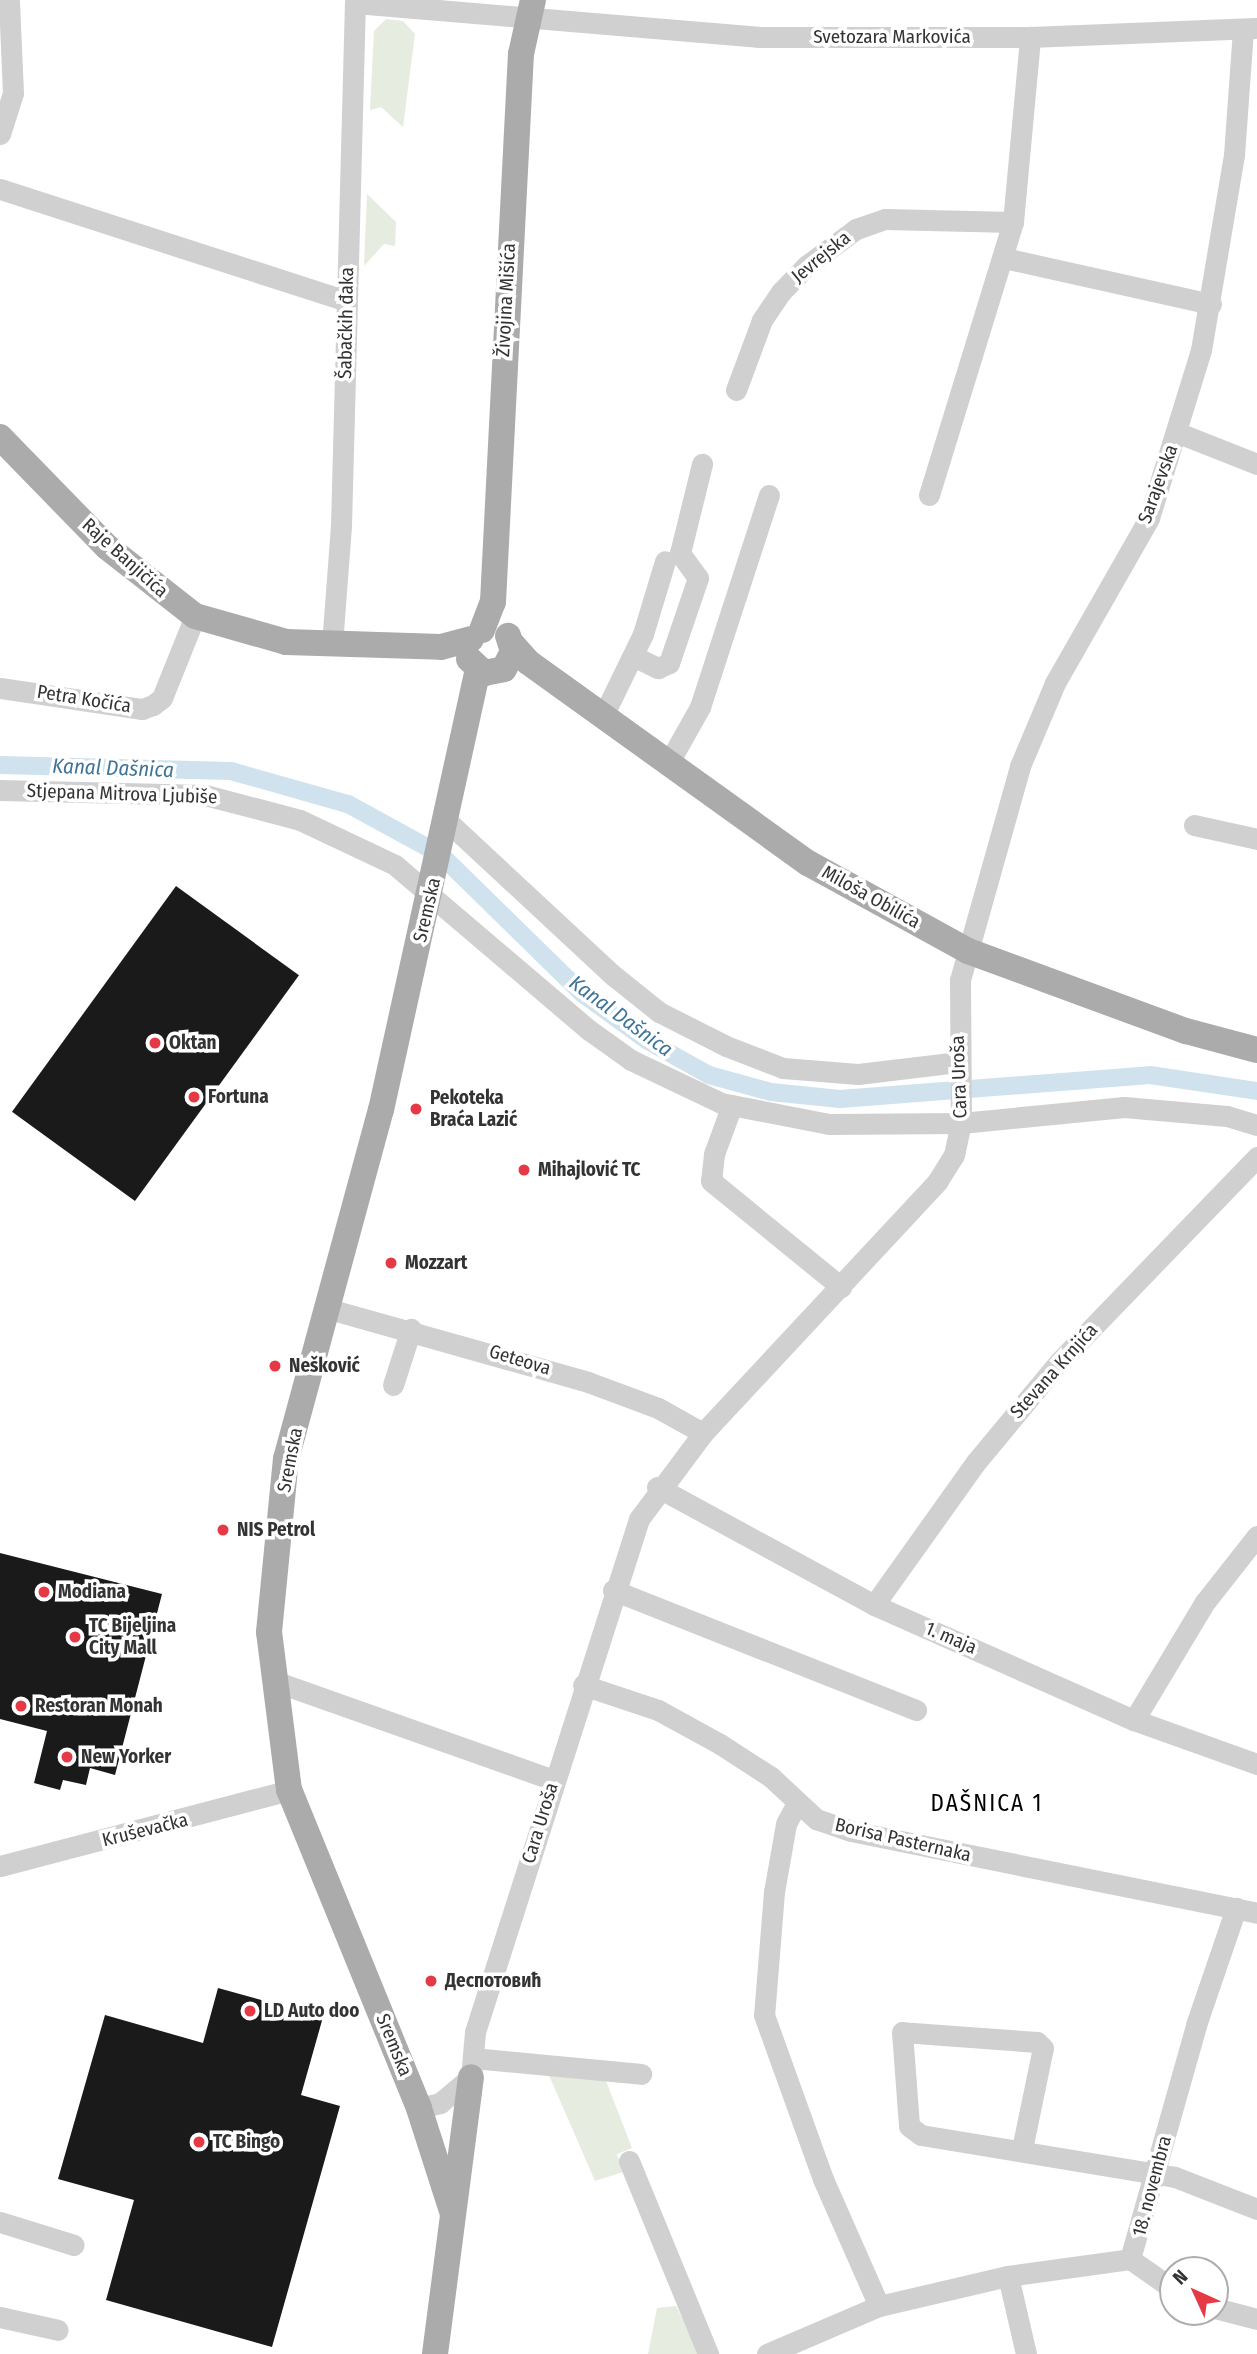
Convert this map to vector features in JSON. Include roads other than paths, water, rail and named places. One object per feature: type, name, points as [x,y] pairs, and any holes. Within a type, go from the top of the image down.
[{"type":"main road","name":"Živojina Mišića","points":[[493,602],[508,267],[530,9]]},
{"type":"main road","name":"Raje Banjičića","points":[[0,437],[107,547],[195,616],[256,638],[332,645],[441,647]]},
{"type":"main road","points":[[477,635],[493,602]]},
{"type":"main road","points":[[493,602],[500,660]]},
{"type":"main road","points":[[441,647],[497,629],[500,660]]},
{"type":"main road","name":"Sremska","points":[[452,2211],[419,2108],[289,1790],[274,1681],[271,1610],[286,1459],[329,1309],[446,829],[472,698],[500,660],[467,653],[477,635]]},
{"type":"main road","name":"Miloša Obilića","points":[[441,647],[500,660],[604,714],[668,764],[808,863],[968,951],[1186,1031],[1257,1050]]},
{"type":"main road","points":[[435,2354],[472,2068]]},
{"type":"street","points":[[0,134],[13,93],[9,0]]},
{"type":"street","name":"Svetozara Markovića","points":[[355,2],[530,9],[758,37],[1030,37],[1250,29]]},
{"type":"street","name":"Šabačkih đaka","points":[[332,645],[341,525],[355,2]]},
{"type":"street","name":"Sarajevska","points":[[968,951],[1034,723],[1149,518],[1177,432],[1211,303],[1250,29]]},
{"type":"street","points":[[929,495],[1013,222],[1030,37]]},
{"type":"street","points":[[0,189],[346,301]]},
{"type":"street","name":"Jevrejska","points":[[736,390],[757,330],[780,292],[806,266],[856,229],[885,219],[1013,222]]},
{"type":"street","points":[[1004,258],[1211,303]]},
{"type":"street","points":[[1177,432],[1257,464]]},
{"type":"street","points":[[633,656],[658,668],[669,663],[698,578],[680,553],[702,464]]},
{"type":"street","points":[[668,764],[700,707],[769,495]]},
{"type":"street","points":[[604,714],[633,656],[665,561]]},
{"type":"street","name":"Petra Kočića","points":[[0,688],[142,709],[162,698],[195,616]]},
{"type":"street","name":"Stjepana Mitrova Ljubiše","points":[[0,790],[232,798],[357,844],[395,865],[559,1006],[631,1060],[732,1105],[829,1124],[961,1119],[1124,1107],[1227,1116],[1257,1125]]},
{"type":"street","points":[[1194,825],[1257,839]]},
{"type":"street","points":[[446,829],[659,1012],[726,1046],[783,1068],[858,1074],[959,1064]]},
{"type":"street","name":"Cara Uroša","points":[[472,2068],[475,2032],[613,1590],[639,1519],[657,1488],[703,1433],[937,1182],[954,1155],[961,1119],[956,1018],[968,951]]},
{"type":"street","points":[[732,1105],[714,1154],[711,1181],[841,1287]]},
{"type":"street","name":"Stevana Krnjića","points":[[874,1605],[976,1462],[1060,1361],[1257,1157]]},
{"type":"street","name":"Geteova","points":[[329,1309],[411,1329],[589,1382],[659,1408],[703,1433]]},
{"type":"street","points":[[393,1385],[411,1329]]},
{"type":"street","name":"1. maja","points":[[657,1488],[874,1605],[1134,1720],[1257,1764]]},
{"type":"street","points":[[1134,1720],[1205,1602],[1257,1536]]},
{"type":"street","points":[[613,1590],[916,1710]]},
{"type":"street","points":[[274,1681],[553,1780]]},
{"type":"street","name":"Borisa Pasternaka","points":[[583,1685],[658,1710],[720,1744],[771,1777],[796,1805],[839,1827],[903,1844],[1257,1913]]},
{"type":"street","name":"Kruševačka","points":[[0,1866],[289,1790]]},
{"type":"street","points":[[796,1805],[786,1824],[774,1892],[764,2015],[822,2179],[879,2306]]},
{"type":"street","name":"18. novembra","points":[[767,2354],[879,2306],[1008,2276],[1130,2259],[1236,1908]]},
{"type":"street","points":[[1022,2149],[1043,2048],[1037,2042],[902,2032],[914,2131],[1154,2173],[1257,2210]]},
{"type":"street","points":[[419,2108],[440,2103],[472,2068],[641,2074]]},
{"type":"street","points":[[629,2161],[708,2354]]},
{"type":"street","points":[[0,2222],[74,2245]]},
{"type":"street","points":[[1130,2259],[1159,2279]]},
{"type":"street","points":[[1008,2276],[1026,2354]]},
{"type":"street","points":[[1229,2312],[1257,2319]]},
{"type":"street","points":[[0,2317],[58,2330]]},
{"type":"waterway","name":"Kanal Dašnica","points":[[0,765],[231,771],[348,804],[441,855],[583,994],[648,1041],[709,1075],[771,1092],[840,1099],[1150,1075],[1257,1091]]},
{"type":"place","name":"Oktan","points":[[155,1043]]},
{"type":"place","name":"Fortuna","points":[[194,1097]]},
{"type":"place","name":"Pekoteka Braća Lazić","points":[[416,1109]]},
{"type":"place","name":"Mihajlović TC","points":[[524,1170]]},
{"type":"place","name":"Mozzart","points":[[391,1263]]},
{"type":"place","name":"Nešković","points":[[275,1366]]},
{"type":"place","name":"NIS Petrol","points":[[223,1530]]},
{"type":"place","name":"Modiana","points":[[44,1592]]},
{"type":"place","name":"TC Bijeljina City Mall","points":[[75,1637]]},
{"type":"place","name":"Restoran Monah","points":[[21,1706]]},
{"type":"place","name":"New Yorker","points":[[67,1757]]},
{"type":"place","name":"Деспотовић","points":[[431,1981]]},
{"type":"place","name":"LD Auto doo","points":[[250,2011]]},
{"type":"place","name":"TC Bingo","points":[[199,2142]]},
{"type":"district","name":"DAŠNICA 1","points":[[987,1803]]}]
